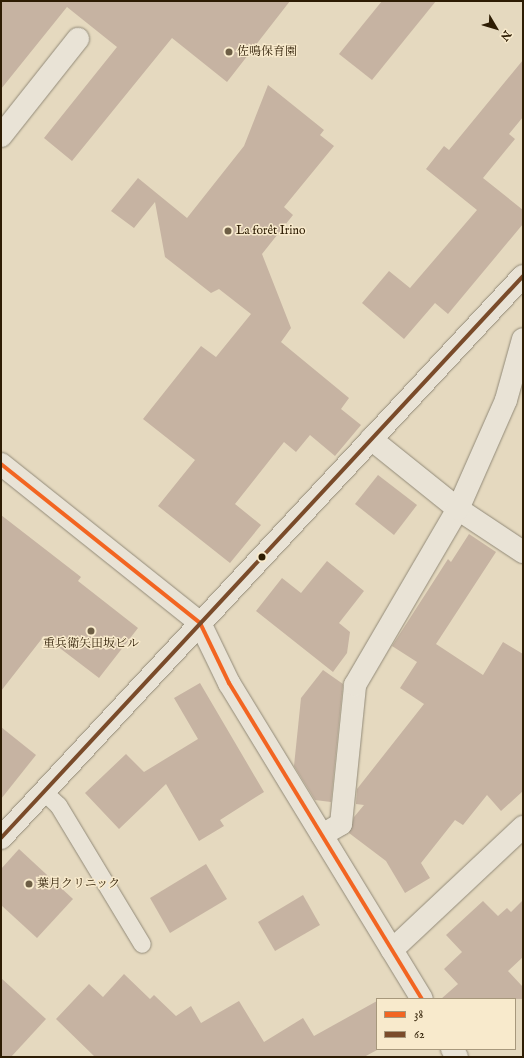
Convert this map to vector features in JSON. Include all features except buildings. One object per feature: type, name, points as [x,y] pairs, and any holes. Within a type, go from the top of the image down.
[{"type":"street","points":[[1,136],[78,39]]},
{"type":"street","points":[[1,838],[372,439],[521,283]]},
{"type":"street","points":[[322,835],[341,824],[355,685],[458,509],[506,400],[523,339]]},
{"type":"street","points":[[372,439],[458,509],[523,552]]},
{"type":"street","points":[[1,464],[200,623],[229,683],[421,998]]},
{"type":"street","points":[[392,950],[523,827]]},
{"type":"lane","points":[[44,792],[58,805],[142,944]]},
{"type":"transit line","name":"62","points":[[1,838],[523,276]]},
{"type":"transit line","name":"38","points":[[1,464],[200,623],[229,683],[421,998]]},
{"type":"place","name":"佐鳴保育園","points":[[229,52]]},
{"type":"place","name":"La forêt Irino","points":[[228,231]]},
{"type":"place","name":"重兵衛矢田坂ビル","points":[[91,631]]},
{"type":"place","name":"葉月クリニック","points":[[29,884]]}]
